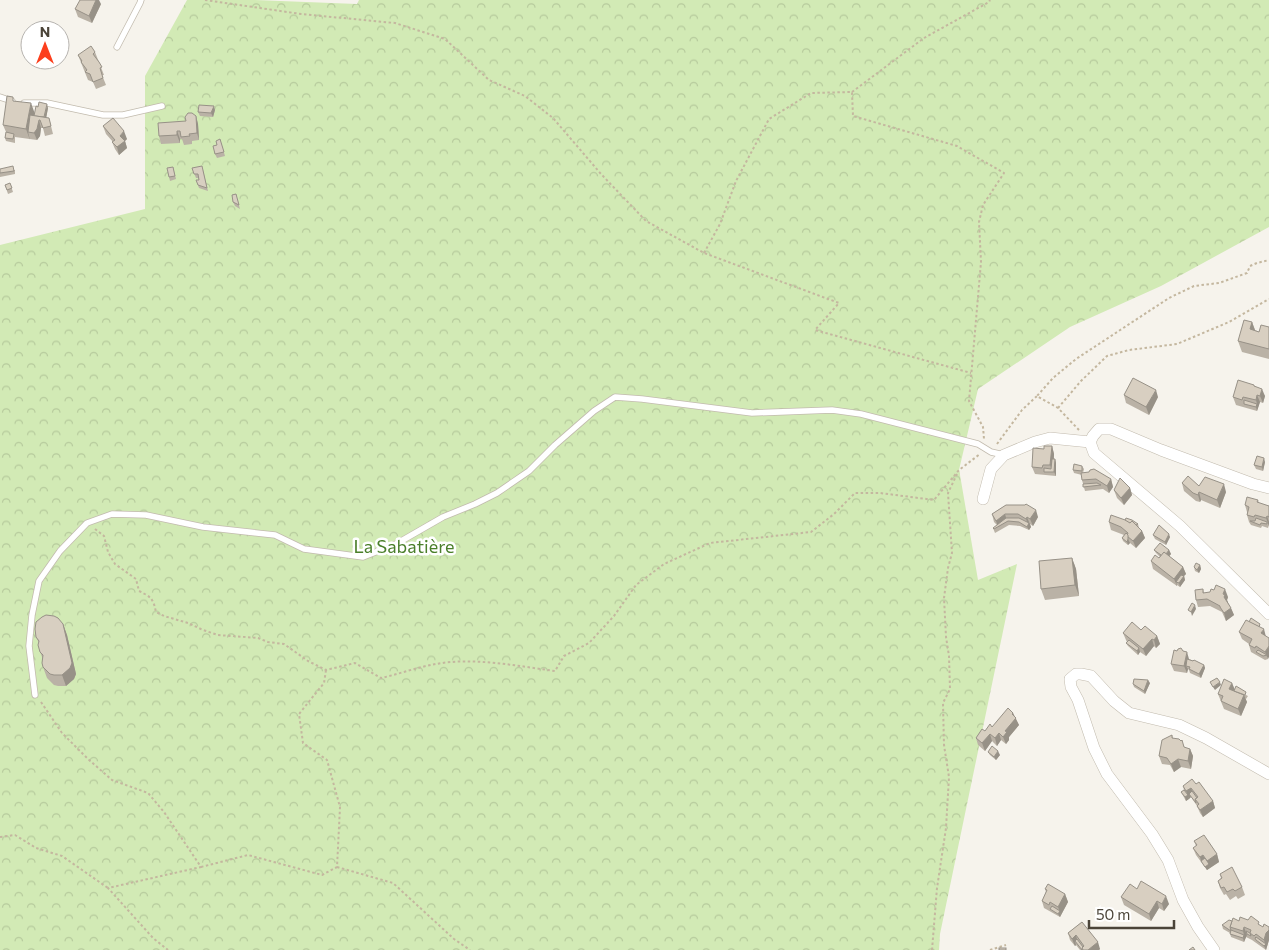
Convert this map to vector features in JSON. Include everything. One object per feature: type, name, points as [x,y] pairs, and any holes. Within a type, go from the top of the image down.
[{"type":"street","points":[[1091,439],[1099,429],[1111,428],[1161,450],[1253,484],[1269,488]]},
{"type":"street","points":[[983,500],[992,469],[1004,455],[1050,438],[1091,439]]},
{"type":"street","points":[[1091,439],[1094,453],[1180,526],[1269,614]]},
{"type":"street","points":[[1214,950],[1198,928],[1183,900],[1168,860],[1152,834],[1107,774],[1094,748],[1070,679],[1076,674],[1091,676],[1114,702],[1129,713],[1179,725],[1269,774]]},
{"type":"lane","points":[[117,47],[140,0]]},
{"type":"lane","points":[[0,97],[23,104],[47,103],[103,115],[123,115],[162,106]]},
{"type":"lane","points":[[36,695],[29,646],[32,615],[40,581],[60,551],[87,524],[112,514],[146,515],[203,527],[275,535],[304,549],[363,557],[396,544],[444,516],[497,493],[529,471],[594,410],[615,397],[752,413],[832,410],[861,414],[978,444],[988,450],[1004,455]]},
{"type":"path","points":[[205,0],[301,14],[395,23],[445,39],[489,80],[526,96],[553,118],[601,174],[646,221],[704,253],[839,303],[815,330],[971,373]]},
{"type":"path","points":[[704,253],[720,224],[736,181],[769,119],[811,93],[852,92],[924,38],[990,0]]},
{"type":"path","points":[[852,92],[854,116],[956,146],[1004,174],[983,205],[979,222],[981,262],[969,401],[983,427],[988,450]]},
{"type":"path","points":[[87,524],[104,536],[108,552],[115,564],[136,579],[139,591],[154,600],[156,612],[218,635],[258,638],[268,642],[284,644],[308,661],[326,670],[354,663],[381,678],[436,664],[465,661],[555,671],[564,656],[589,643],[614,616],[636,585],[664,564],[710,543],[811,532],[855,494],[880,493],[934,500],[959,470],[988,450],[1022,410],[1053,378],[1076,359],[1169,298],[1194,286],[1219,283],[1247,273],[1250,266],[1257,262],[1269,260]]},
{"type":"path","points":[[1058,408],[1107,356],[1129,350],[1177,344],[1229,322],[1269,299]]},
{"type":"path","points":[[1037,396],[1058,408],[1079,430],[1091,439]]},
{"type":"path","points":[[932,950],[937,888],[946,828],[949,777],[944,745],[943,703],[950,688],[944,598],[952,552],[948,493],[959,470]]},
{"type":"path","points":[[326,670],[324,683],[299,714],[303,743],[327,760],[340,807],[337,867]]},
{"type":"path","points":[[36,695],[62,733],[112,780],[148,793],[164,812],[201,867]]},
{"type":"path","points":[[0,836],[15,835],[36,848],[62,856],[108,888],[153,938],[168,950]]},
{"type":"path","points":[[108,888],[248,855],[322,875],[337,867],[393,883],[470,950]]},
{"type":"path","points":[[990,950],[1006,946]]},
{"type":"green space","name":"La Sabatière","points":[[187,0],[255,0],[357,4],[359,0],[1269,0],[1269,227],[1161,286],[1070,327],[978,389],[959,470],[978,580],[1017,564],[940,934],[939,950],[0,950],[0,245],[145,209],[145,76]]},
{"type":"building","points":[[80,0],[96,0],[89,16],[75,9]]},
{"type":"building","points":[[91,46],[95,52],[93,54],[102,67],[100,68],[103,78],[93,82],[90,74],[85,72],[87,70],[78,55]]},
{"type":"building","points":[[7,96],[13,97],[13,101],[31,103],[26,129],[3,125]]},
{"type":"building","points":[[39,102],[47,104],[44,117],[34,116]]},
{"type":"building","points":[[199,105],[214,106],[211,113],[198,112]]},
{"type":"building","points":[[188,113],[196,116],[197,133],[181,137],[180,131],[177,131],[177,135],[159,136],[158,123],[186,121],[185,117]]},
{"type":"building","points":[[30,115],[49,118],[51,126],[43,128],[39,120],[34,133],[28,132]]},
{"type":"building","points":[[113,118],[124,131],[120,136],[125,141],[117,147],[112,142],[115,140],[103,126]]},
{"type":"building","points":[[6,132],[14,134],[13,139],[5,138]]},
{"type":"building","points":[[220,139],[224,152],[215,154],[213,146],[217,145],[216,141]]},
{"type":"building","points":[[13,166],[14,171],[0,173],[0,169]]},
{"type":"building","points":[[202,166],[207,188],[198,185],[196,180],[199,180],[198,174],[194,174],[192,168]]},
{"type":"building","points":[[173,167],[175,176],[169,177],[167,168]]},
{"type":"building","points":[[10,183],[12,188],[7,190],[5,185]]},
{"type":"building","points":[[236,194],[239,205],[233,202],[232,195]]},
{"type":"building","points":[[1244,320],[1252,322],[1250,329],[1259,332],[1261,325],[1269,327],[1269,349],[1238,341]]},
{"type":"building","points":[[1133,378],[1156,390],[1146,407],[1124,395]]},
{"type":"building","points":[[1238,380],[1262,389],[1260,396],[1257,395],[1256,400],[1243,397],[1242,400],[1233,397]]},
{"type":"building","points":[[1244,400],[1257,404],[1256,407],[1244,404]]},
{"type":"building","points":[[1044,446],[1052,446],[1050,465],[1043,465],[1042,468],[1032,467],[1033,448],[1044,449]]},
{"type":"building","points":[[1257,456],[1264,458],[1262,467],[1254,465]]},
{"type":"building","points":[[1052,459],[1055,459],[1054,472],[1044,472],[1044,468],[1051,469]]},
{"type":"building","points":[[1074,464],[1082,466],[1082,471],[1073,470]]},
{"type":"building","points":[[1094,469],[1111,479],[1107,486],[1096,479],[1082,480],[1081,473]]},
{"type":"building","points":[[1188,476],[1199,486],[1205,477],[1224,484],[1217,500],[1199,492],[1198,495],[1193,493],[1182,483]]},
{"type":"building","points":[[1120,478],[1130,488],[1121,498],[1114,490]]},
{"type":"building","points":[[1097,483],[1101,485],[1083,487],[1083,484]]},
{"type":"building","points":[[1247,497],[1269,506],[1269,517],[1247,515],[1249,507],[1245,505]]},
{"type":"building","points":[[1026,504],[1036,510],[1030,519],[1027,517],[1026,519],[1018,514],[1005,514],[996,521],[992,514],[1006,505]]},
{"type":"building","points":[[1111,515],[1130,523],[1132,521],[1142,531],[1133,541],[1121,527],[1109,522]]},
{"type":"building","points":[[1006,518],[1019,518],[1029,523],[1027,527],[1019,522],[1008,521],[993,528]]},
{"type":"building","points":[[1126,518],[1132,520],[1138,524],[1136,525],[1132,521],[1130,523],[1125,520]]},
{"type":"building","points":[[1256,518],[1267,522],[1267,524],[1261,523],[1260,525],[1250,521],[1255,521]]},
{"type":"building","points":[[1159,525],[1169,534],[1165,542],[1153,535]]},
{"type":"building","points":[[1126,533],[1128,535],[1127,542],[1122,538]]},
{"type":"building","points":[[1160,543],[1169,550],[1166,554],[1164,552],[1160,558],[1161,555],[1154,550]]},
{"type":"building","points":[[1164,552],[1183,567],[1174,579],[1151,561],[1155,555],[1159,558]]},
{"type":"building","points":[[1072,558],[1075,585],[1041,589],[1039,561]]},
{"type":"building","points":[[1196,563],[1200,565],[1197,570],[1194,567]]},
{"type":"building","points":[[1181,575],[1184,576],[1179,583],[1176,582]]},
{"type":"building","points":[[1216,585],[1225,589],[1223,594],[1231,608],[1224,613],[1220,606],[1207,599],[1196,600],[1195,590],[1203,589],[1203,593],[1210,592],[1211,589],[1214,590]]},
{"type":"building","points":[[1192,603],[1195,605],[1191,612],[1188,610]]},
{"type":"building","points":[[46,615],[58,618],[63,624],[72,663],[70,668],[62,675],[50,674],[43,667],[43,655],[40,652],[35,629],[36,622]]},
{"type":"building","points":[[1251,618],[1260,624],[1259,627],[1249,622]]},
{"type":"building","points":[[1246,620],[1264,629],[1261,633],[1269,638],[1269,646],[1265,652],[1256,646],[1255,648],[1249,645],[1252,639],[1239,632]]},
{"type":"building","points":[[1132,622],[1141,630],[1145,626],[1157,636],[1143,649],[1123,633]]},
{"type":"building","points":[[1129,640],[1139,648],[1137,651],[1126,643]]},
{"type":"building","points":[[1181,648],[1187,652],[1184,666],[1171,664],[1174,650],[1177,651]]},
{"type":"building","points":[[1258,650],[1267,655],[1263,656],[1256,652]]},
{"type":"building","points":[[1187,659],[1204,665],[1199,674],[1186,666]]},
{"type":"building","points":[[1217,678],[1220,682],[1213,687],[1210,682]]},
{"type":"building","points":[[1134,679],[1148,680],[1144,691],[1133,684]]},
{"type":"building","points":[[1224,679],[1232,683],[1229,689],[1244,695],[1238,709],[1221,701],[1223,696],[1218,694]]},
{"type":"building","points":[[1236,686],[1246,692],[1245,695],[1234,691]]},
{"type":"building","points":[[1008,708],[1016,718],[1005,731],[1007,732],[1003,737],[999,733],[995,738],[990,734],[982,743],[976,738],[982,729],[985,731],[990,724],[992,727]]},
{"type":"building","points":[[1172,735],[1172,738],[1182,740],[1184,747],[1190,749],[1188,761],[1178,759],[1171,764],[1167,758],[1159,756],[1162,740]]},
{"type":"building","points":[[992,746],[998,751],[994,757],[988,752]]},
{"type":"building","points":[[1192,779],[1196,784],[1199,782],[1213,801],[1200,810],[1197,806],[1199,804],[1195,799],[1198,797],[1191,788],[1186,791],[1183,786]]},
{"type":"building","points":[[1184,790],[1188,795],[1185,797],[1181,792]]},
{"type":"building","points":[[1192,791],[1197,798],[1195,799],[1196,803],[1189,794]]},
{"type":"building","points":[[1204,835],[1217,854],[1207,861],[1203,855],[1200,857],[1193,848],[1197,845],[1194,841]]},
{"type":"building","points":[[1205,858],[1209,864],[1205,867],[1201,861]]},
{"type":"building","points":[[1232,867],[1242,887],[1235,891],[1233,889],[1227,892],[1224,887],[1221,888],[1218,881],[1222,878],[1220,874]]},
{"type":"building","points":[[1141,881],[1166,896],[1162,904],[1157,901],[1149,914],[1121,897],[1130,884],[1137,889]]},
{"type":"building","points":[[1048,884],[1065,894],[1058,907],[1050,902],[1049,905],[1042,901]]},
{"type":"building","points":[[1052,906],[1060,911],[1058,914],[1050,909]]},
{"type":"building","points":[[1251,916],[1259,922],[1258,924],[1263,927],[1264,924],[1269,927],[1264,940],[1256,934],[1254,936],[1250,933],[1251,930],[1244,927],[1243,931],[1230,927],[1233,918],[1239,921],[1240,917],[1248,920]]},
{"type":"building","points":[[1229,920],[1232,921],[1231,931],[1222,925]]},
{"type":"building","points":[[1082,922],[1098,942],[1088,950],[1083,950],[1084,946],[1076,935],[1072,939],[1068,933]]},
{"type":"building","points":[[1231,930],[1244,935],[1243,938],[1230,934]]},
{"type":"building","points":[[1256,937],[1266,944],[1264,946],[1256,940]]},
{"type":"building","points":[[1077,939],[1083,947],[1082,950],[1075,941]]}]
